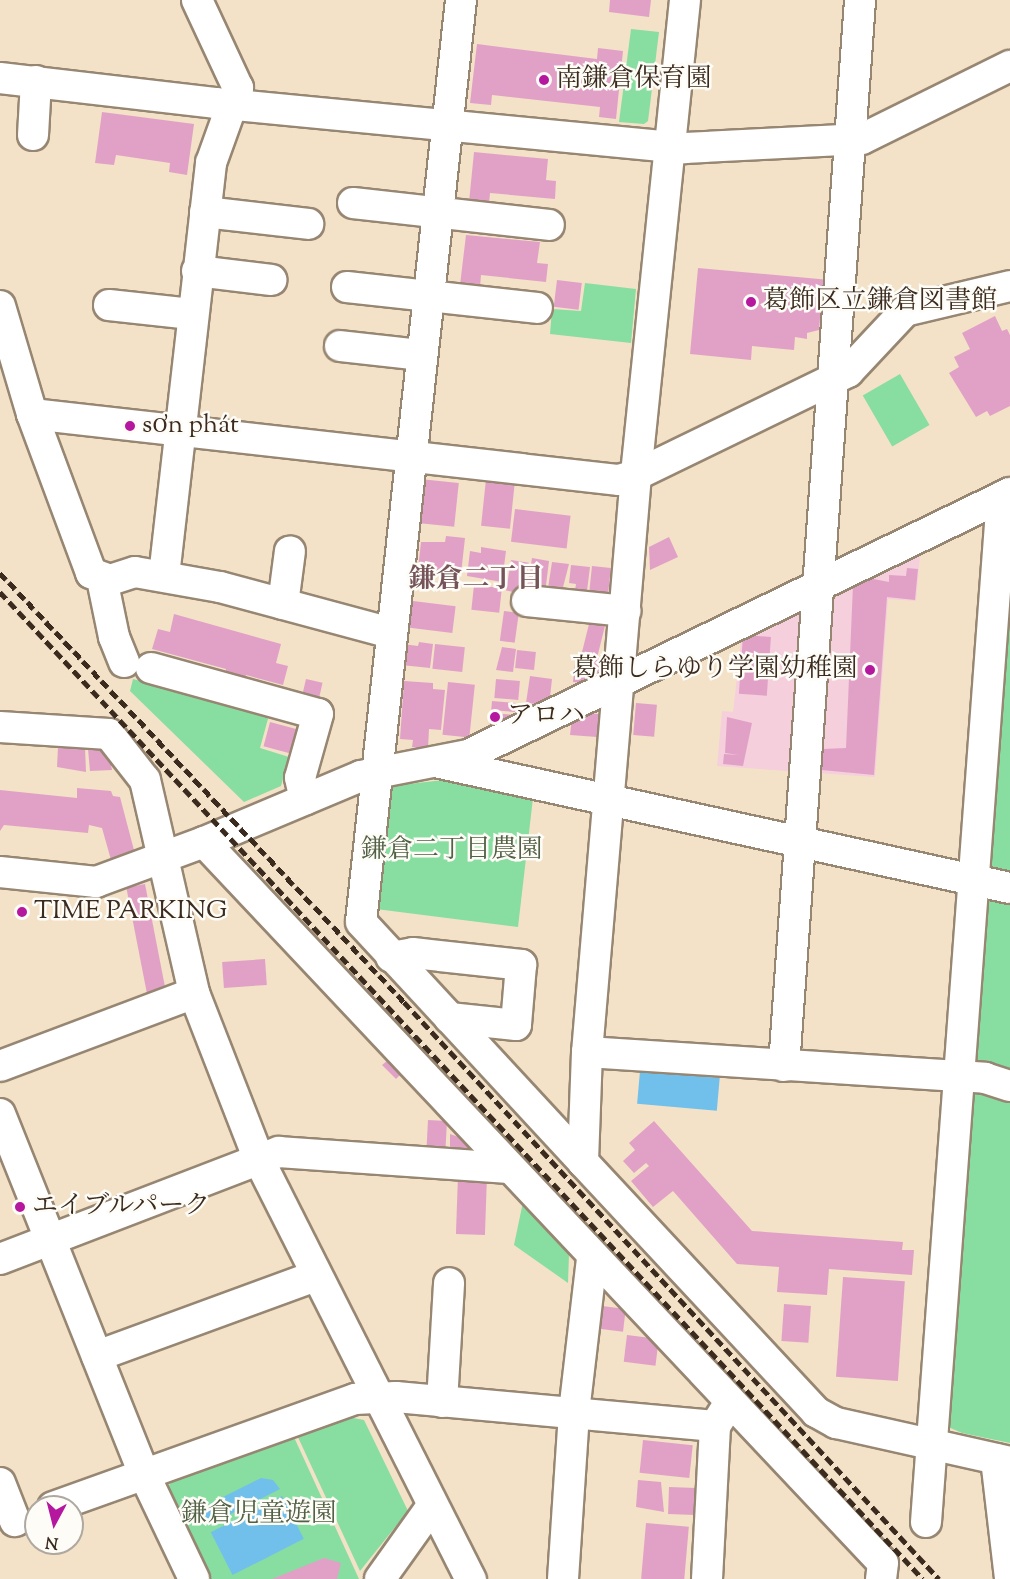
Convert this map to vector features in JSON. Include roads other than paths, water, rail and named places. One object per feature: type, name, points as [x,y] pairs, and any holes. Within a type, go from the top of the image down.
[{"type":"street","points":[[164,576],[192,314],[211,163],[238,88],[236,79],[197,0]]},
{"type":"street","points":[[460,0],[390,633],[361,922],[391,957],[584,1157],[816,1412],[836,1423],[1003,1460],[1010,1579]]},
{"type":"street","points":[[584,1157],[587,1052],[636,476],[668,147],[685,0]]},
{"type":"street","points":[[784,1066],[860,0]]},
{"type":"street","points":[[0,78],[668,147],[862,139],[1010,66]]},
{"type":"street","points":[[33,135],[36,81]]},
{"type":"street","points":[[353,203],[549,225]]},
{"type":"street","points":[[205,212],[308,224]]},
{"type":"street","points":[[198,271],[271,280]]},
{"type":"street","points":[[347,286],[537,308]]},
{"type":"street","points":[[33,414],[619,480],[636,476],[848,372],[905,311],[1010,286]]},
{"type":"street","points":[[109,305],[192,314]]},
{"type":"street","points":[[0,306],[33,414],[87,567],[106,580],[114,637],[137,665],[318,714],[300,778],[305,799]]},
{"type":"street","points":[[340,346],[420,355]]},
{"type":"street","points":[[0,872],[96,882],[204,842],[305,799],[375,773],[440,763],[468,755],[1006,495],[1002,572],[957,1077],[926,1521]]},
{"type":"street","points":[[283,604],[290,551]]},
{"type":"street","points":[[106,580],[135,572],[164,576],[283,604],[390,633]]},
{"type":"street","points":[[527,601],[625,611]]},
{"type":"street","points":[[0,727],[109,734],[146,780],[166,856],[194,993],[259,1160],[375,1397],[471,1579]]},
{"type":"street","points":[[440,763],[1010,888]]},
{"type":"street","points":[[204,842],[592,1258],[723,1414],[883,1563],[881,1579]]},
{"type":"street","points":[[391,957],[413,953],[521,965],[516,1025],[449,1018]]},
{"type":"street","points":[[0,1066],[194,993]]},
{"type":"street","points":[[587,1052],[985,1078],[1010,1086]]},
{"type":"street","points":[[0,1114],[144,1474],[194,1579]]},
{"type":"street","points":[[0,1260],[279,1152],[508,1168]]},
{"type":"street","points":[[563,1579],[574,1412],[592,1258]]},
{"type":"street","points":[[97,1356],[316,1276]]},
{"type":"street","points":[[442,1402],[449,1283]]},
{"type":"street","points":[[84,1496],[355,1399],[375,1397],[574,1412],[723,1414]]},
{"type":"street","points":[[706,1579],[723,1414]]},
{"type":"street","points":[[0,1483],[17,1520]]},
{"type":"street","points":[[380,1579],[432,1506]]},
{"type":"water","points":[[640,1071],[720,1078],[717,1111],[637,1104]]},
{"type":"water","points":[[261,1478],[273,1480],[280,1489],[209,1525],[205,1514],[211,1503]]},
{"type":"water","points":[[282,1496],[304,1539],[233,1575],[211,1532]]},
{"type":"railway","points":[[0,573],[404,1002],[939,1579]]},
{"type":"railway","points":[[0,592],[923,1579]]},
{"type":"place","name":"南鎌倉保育園","points":[[544,80]]},
{"type":"place","name":"葛飾区立鎌倉図書館","points":[[751,302]]},
{"type":"place","name":"sơn phát","points":[[130,426]]},
{"type":"place","name":"葛飾しらゆり学園幼稚園","points":[[870,670]]},
{"type":"place","name":"アロハ","points":[[495,717]]},
{"type":"place","name":"TIME PARKING","points":[[22,912]]},
{"type":"place","name":"エイブルパーク","points":[[20,1207]]},
{"type":"district","name":"鎌倉二丁目","points":[[476,581]]},
{"type":"park label","name":"鎌倉二丁目農園","points":[[452,851]]},
{"type":"park label","name":"鎌倉児童遊園","points":[[259,1515]]}]
